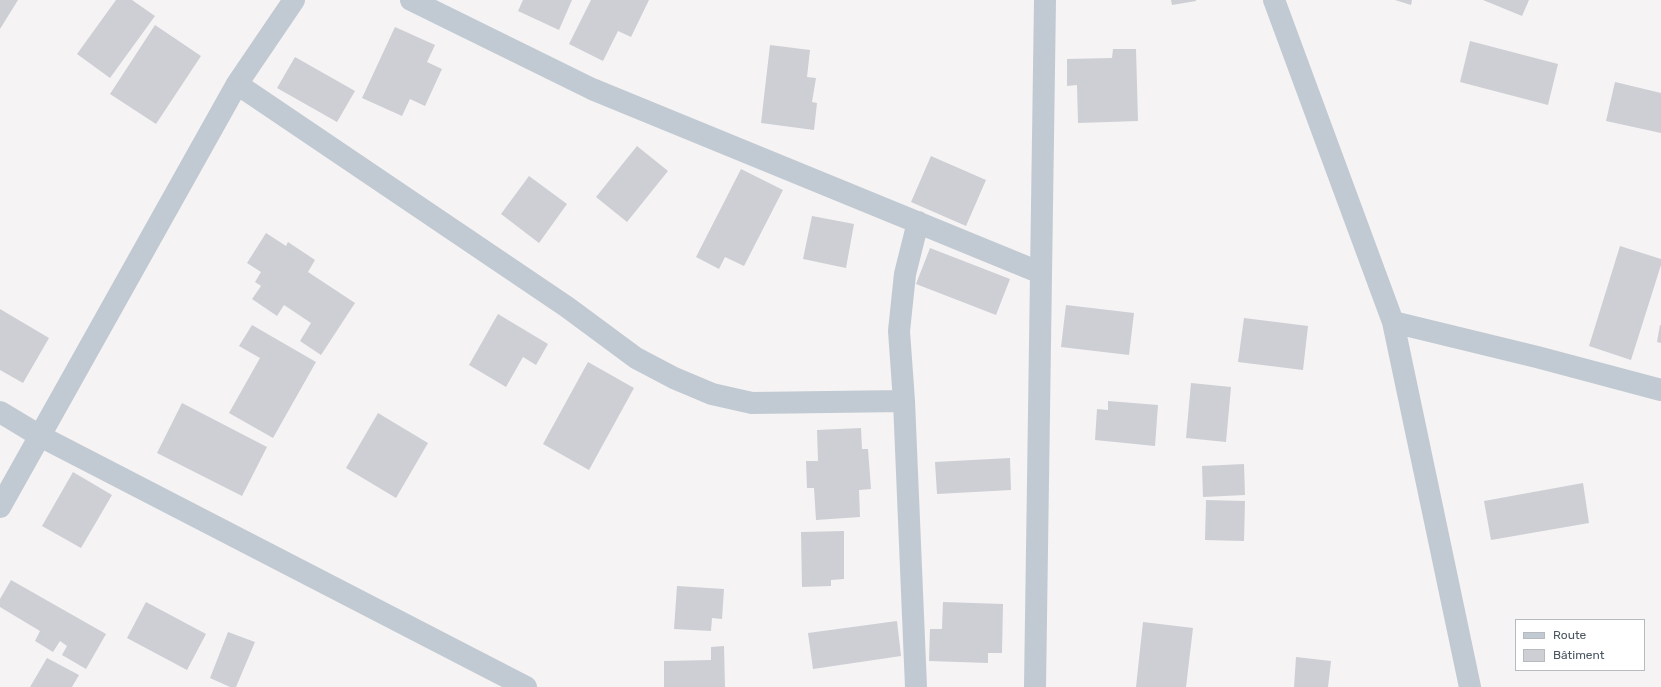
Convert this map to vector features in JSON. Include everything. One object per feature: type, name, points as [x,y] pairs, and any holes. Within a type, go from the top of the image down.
[{"type":"street","points":[[0,507],[237,84],[294,0]]},
{"type":"street","points":[[411,0],[592,89],[1041,273]]},
{"type":"street","points":[[1035,687],[1045,0]]},
{"type":"street","points":[[1274,0],[1393,322],[1470,687]]},
{"type":"street","points":[[237,84],[567,307],[636,358],[674,378],[712,394],[752,402],[904,401]]},
{"type":"street","points":[[916,687],[904,401],[899,331],[905,274],[918,222]]},
{"type":"street","points":[[1393,322],[1537,357],[1661,390]]},
{"type":"street","points":[[0,412],[40,436],[526,687]]},
{"type":"building","points":[[0,0],[18,0],[0,29]]},
{"type":"building","points":[[116,0],[132,0],[155,16],[110,78],[77,54]]},
{"type":"building","points":[[523,0],[572,0],[559,30],[518,11]]},
{"type":"building","points":[[591,0],[649,0],[631,37],[618,31],[603,61],[569,44]]},
{"type":"building","points":[[1171,0],[1196,0],[1196,1],[1172,5]]},
{"type":"building","points":[[1395,0],[1412,0],[1411,5]]},
{"type":"building","points":[[1483,0],[1529,0],[1522,16]]},
{"type":"building","points":[[155,25],[201,56],[156,124],[110,94]]},
{"type":"building","points":[[395,27],[435,45],[427,62],[442,69],[425,106],[410,99],[402,116],[362,98]]},
{"type":"building","points":[[1470,41],[1558,64],[1548,105],[1460,82]]},
{"type":"building","points":[[770,45],[810,50],[807,77],[816,78],[812,102],[817,103],[814,130],[761,123]]},
{"type":"building","points":[[1113,49],[1136,49],[1138,121],[1078,123],[1077,85],[1067,86],[1067,59],[1112,58]]},
{"type":"building","points":[[295,57],[355,91],[337,122],[277,88]]},
{"type":"building","points":[[1615,82],[1661,93],[1661,133],[1606,121]]},
{"type":"building","points":[[637,146],[668,171],[627,222],[596,197]]},
{"type":"building","points":[[931,156],[986,180],[966,226],[911,202]]},
{"type":"building","points":[[741,169],[783,190],[744,266],[725,257],[719,269],[696,257]]},
{"type":"building","points":[[529,176],[567,204],[539,243],[501,214]]},
{"type":"building","points":[[812,216],[854,224],[846,268],[803,259]]},
{"type":"building","points":[[266,233],[286,246],[288,242],[315,260],[308,272],[355,303],[321,355],[300,341],[311,323],[284,305],[277,316],[252,299],[261,286],[255,282],[261,272],[247,263]]},
{"type":"building","points":[[1620,246],[1661,259],[1661,265],[1631,360],[1589,346]]},
{"type":"building","points":[[930,248],[1010,279],[996,315],[916,284]]},
{"type":"building","points":[[1066,305],[1134,313],[1129,355],[1061,347]]},
{"type":"building","points":[[0,309],[49,338],[23,383],[0,370]]},
{"type":"building","points":[[498,314],[548,344],[536,365],[523,357],[506,387],[469,365]]},
{"type":"building","points":[[1244,318],[1308,326],[1303,370],[1238,362]]},
{"type":"building","points":[[252,325],[316,362],[273,438],[229,413],[260,358],[239,346]]},
{"type":"building","points":[[1661,325],[1661,343],[1657,342]]},
{"type":"building","points":[[588,362],[634,388],[589,470],[543,444]]},
{"type":"building","points":[[1191,383],[1231,387],[1226,442],[1186,438]]},
{"type":"building","points":[[1108,401],[1158,405],[1155,446],[1095,440],[1097,409],[1108,410]]},
{"type":"building","points":[[182,403],[267,447],[242,496],[157,453]]},
{"type":"building","points":[[378,413],[428,443],[396,498],[346,468]]},
{"type":"building","points":[[861,428],[862,449],[868,449],[871,489],[859,490],[860,517],[816,520],[814,488],[807,488],[806,461],[818,461],[817,430]]},
{"type":"building","points":[[1010,458],[1011,490],[937,494],[935,462]]},
{"type":"building","points":[[1244,464],[1245,495],[1203,497],[1202,466]]},
{"type":"building","points":[[73,472],[112,495],[81,548],[42,526]]},
{"type":"building","points":[[1583,483],[1589,523],[1491,540],[1484,501]]},
{"type":"building","points":[[1206,500],[1245,501],[1244,541],[1205,540]]},
{"type":"building","points":[[844,531],[844,579],[831,580],[831,586],[802,587],[801,532]]},
{"type":"building","points":[[11,580],[106,634],[86,669],[62,655],[67,646],[60,641],[53,652],[35,641],[40,631],[0,607],[0,599]]},
{"type":"building","points":[[677,586],[724,589],[722,619],[712,618],[711,631],[674,629]]},
{"type":"building","points":[[146,602],[206,634],[187,670],[127,638]]},
{"type":"building","points":[[943,602],[1003,604],[1002,653],[988,653],[988,663],[929,661],[930,629],[942,629]]},
{"type":"building","points":[[897,621],[901,656],[813,669],[808,633]]},
{"type":"building","points":[[1143,622],[1193,628],[1186,687],[1136,687]]},
{"type":"building","points":[[228,632],[255,642],[236,687],[230,687],[210,678]]},
{"type":"building","points":[[724,646],[725,687],[664,687],[664,661],[711,660],[711,647]]},
{"type":"building","points":[[1296,657],[1331,661],[1328,687],[1294,687]]},
{"type":"building","points":[[47,658],[79,675],[72,687],[30,687]]}]
